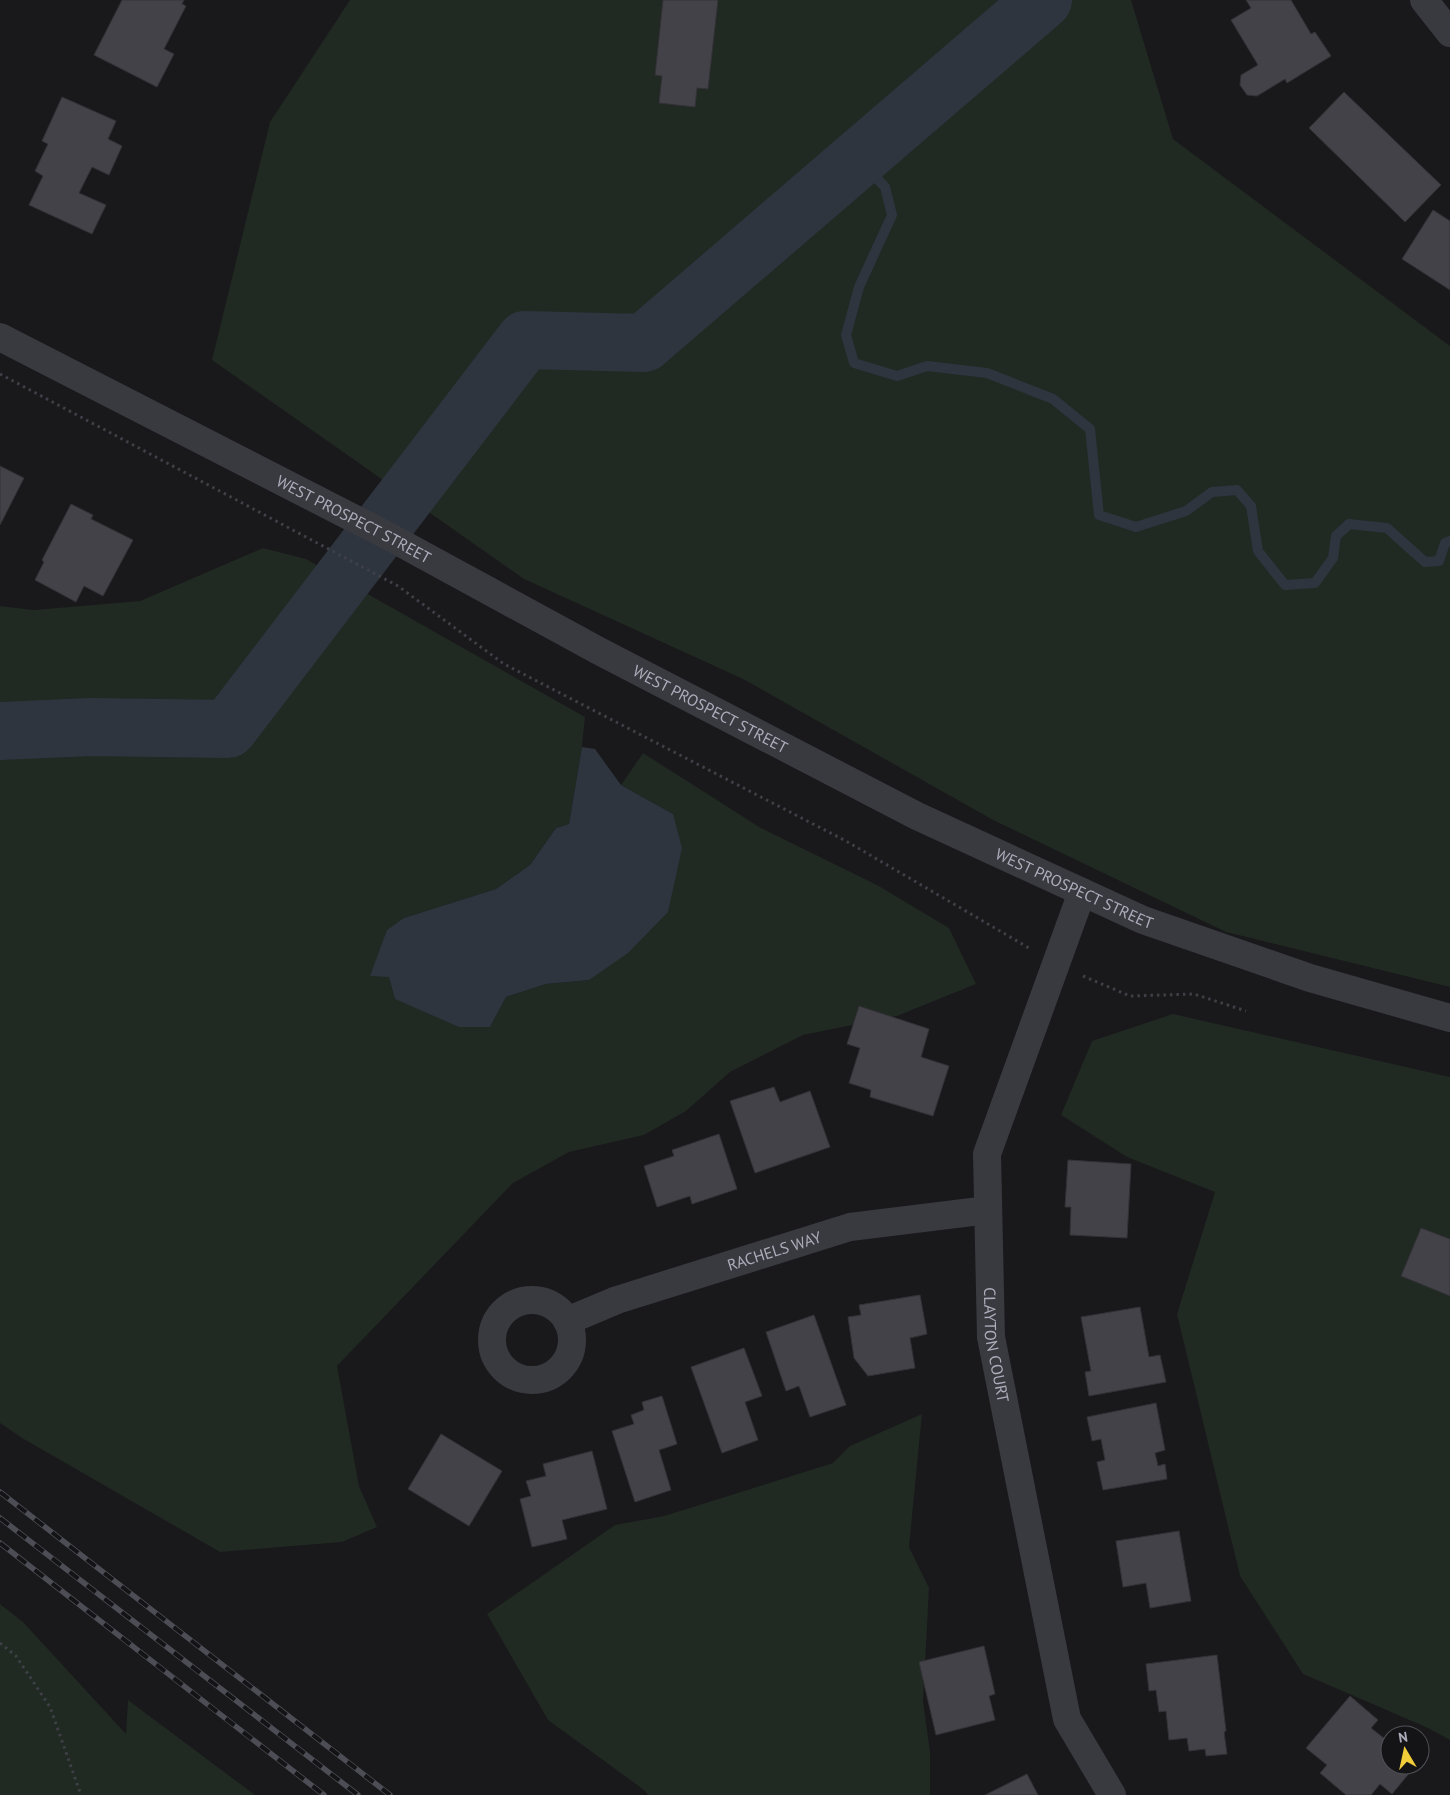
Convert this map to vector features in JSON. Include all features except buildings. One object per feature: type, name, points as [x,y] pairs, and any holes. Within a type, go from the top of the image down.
[{"type":"street","points":[[1424,0],[1450,33]]},
{"type":"street","name":"WEST PROSPECT STREET","points":[[0,337],[390,537],[599,651],[917,816],[1143,920],[1310,978],[1450,1018]]},
{"type":"street","name":"CLAYTON COURT","points":[[1082,892],[988,1154],[991,1337],[1067,1719],[1112,1795]]},
{"type":"street","name":"RACHELS WAY","points":[[567,1321],[617,1300],[850,1227],[988,1210]]},
{"type":"path","points":[[0,374],[398,586],[504,664],[846,841],[1028,948]]},
{"type":"path","points":[[1098,982],[1130,996],[1194,994],[1246,1011]]},
{"type":"path","points":[[0,1643],[16,1656],[50,1707],[81,1795]]},
{"type":"shaded area","points":[[350,0],[1131,0],[1173,139],[1450,346],[1450,987],[1226,932],[993,820],[743,679],[524,579],[212,360],[270,122]]},
{"type":"shaded area","points":[[263,548],[306,559],[585,717],[569,824],[556,828],[530,865],[496,889],[404,918],[389,976],[395,999],[417,1008],[490,1027],[506,997],[546,984],[589,980],[673,814],[621,785],[643,753],[761,828],[877,885],[949,928],[976,984],[897,1016],[803,1035],[730,1072],[686,1111],[644,1135],[569,1152],[513,1183],[337,1366],[359,1486],[377,1527],[342,1542],[220,1552],[22,1438],[0,1423],[0,606],[34,610],[140,601]]},
{"type":"shaded area","points":[[582,747],[595,749],[621,785],[673,814],[682,848],[668,912],[628,953],[589,980],[546,984],[506,997],[490,1027],[459,1027],[395,999],[389,977],[370,976],[387,930],[404,918],[496,889],[530,865],[556,828],[569,824]]},
{"type":"shaded area","points":[[1173,1014],[1450,1077],[1450,1740],[1430,1729],[1430,1725],[1421,1725],[1303,1674],[1240,1576],[1177,1314],[1215,1192],[1127,1157],[1061,1115],[1092,1041]]},
{"type":"shaded area","points":[[922,1414],[909,1547],[929,1588],[923,1702],[930,1751],[930,1795],[648,1795],[644,1790],[548,1720],[487,1614],[615,1525],[664,1516],[833,1463],[850,1446]]},
{"type":"shaded area","points":[[0,1604],[23,1622],[126,1734],[128,1700],[255,1795],[0,1795]]},
{"type":"waterway","points":[[0,731],[91,727],[228,729],[525,340],[644,343],[1043,0]]},
{"type":"waterway","points":[[855,161],[869,170],[885,187],[892,215],[859,287],[846,335],[854,363],[897,376],[927,366],[987,373],[1053,399],[1090,429],[1099,515],[1136,527],[1186,511],[1212,492],[1237,490],[1251,506],[1258,551],[1285,585],[1315,583],[1333,558],[1336,536],[1349,524],[1387,528],[1425,562],[1439,561],[1445,543],[1450,541]]},
{"type":"railway","points":[[0,1492],[390,1795]]},
{"type":"railway","points":[[0,1518],[358,1795]]},
{"type":"railway","points":[[0,1543],[324,1795]]}]
